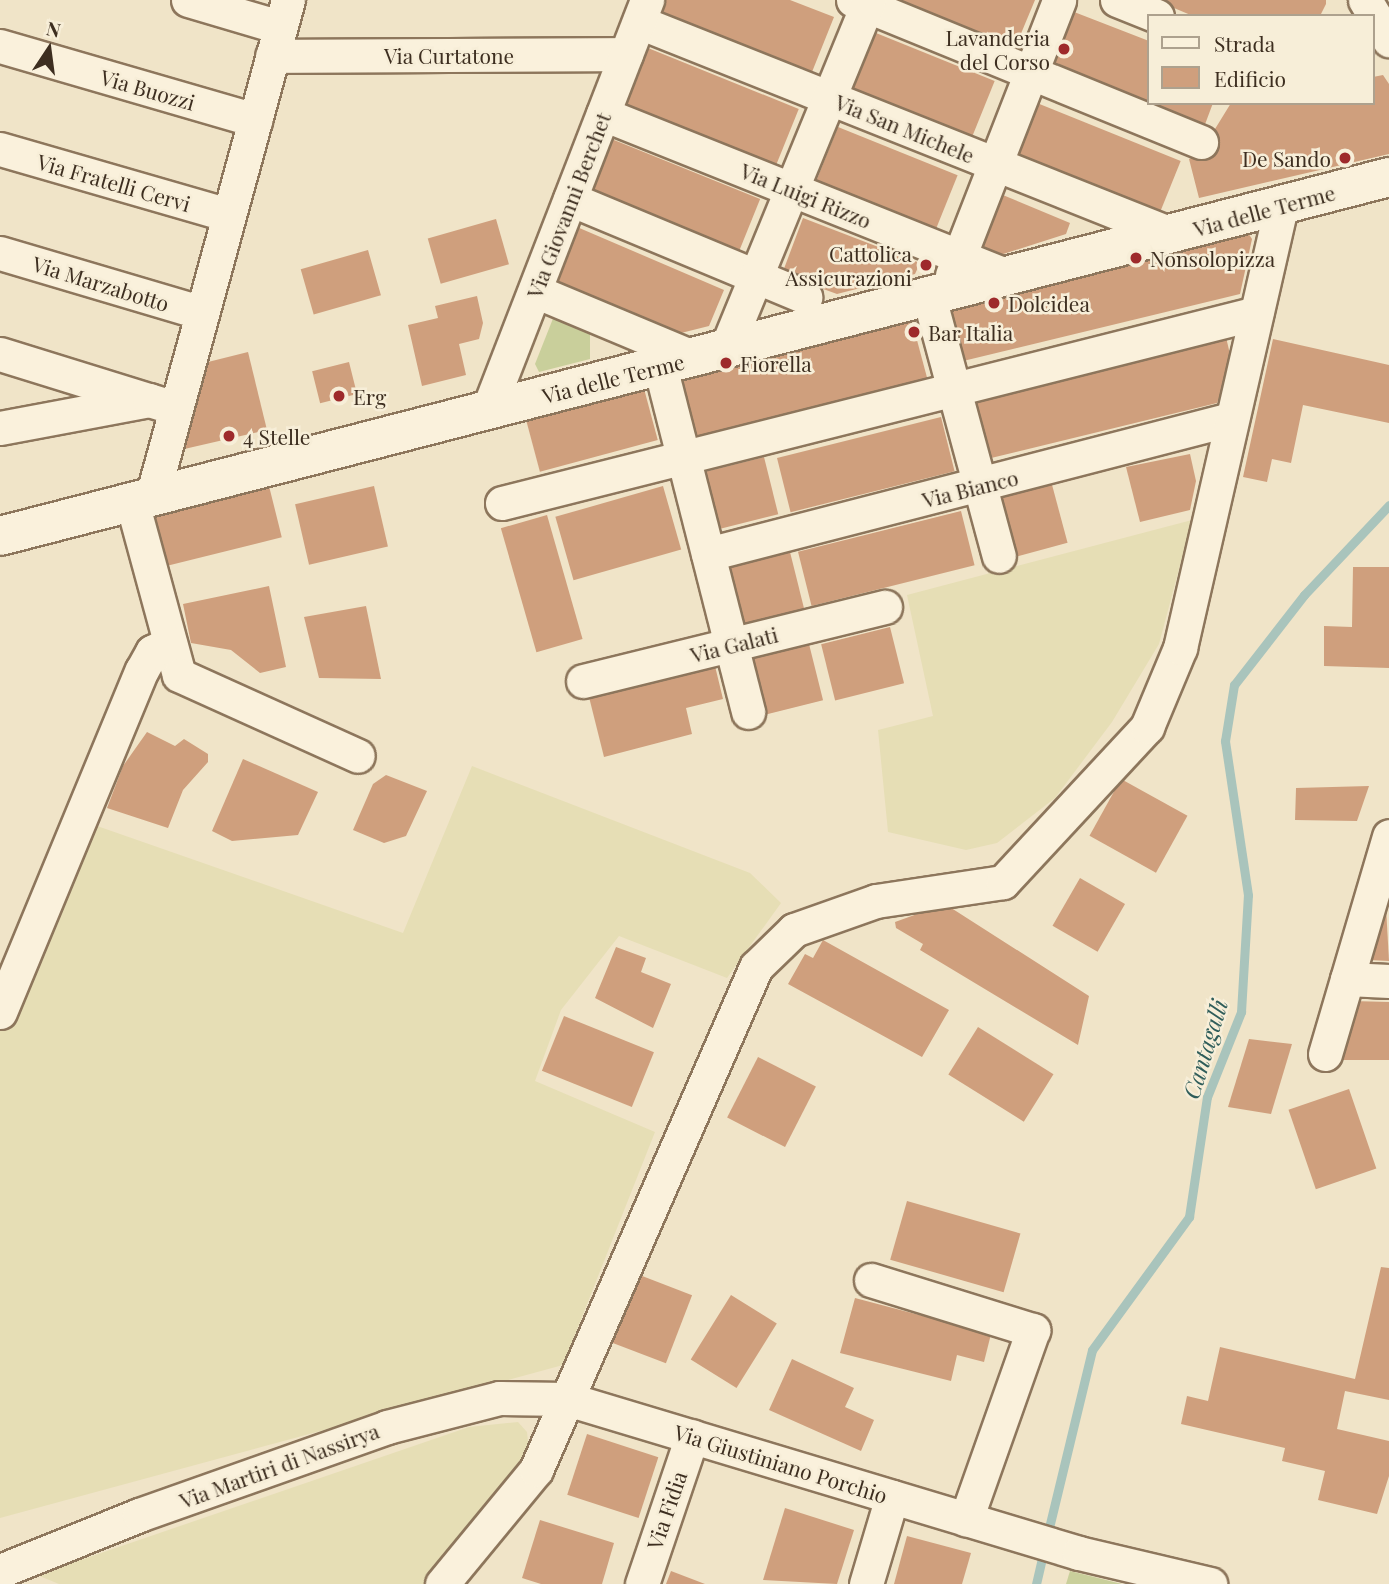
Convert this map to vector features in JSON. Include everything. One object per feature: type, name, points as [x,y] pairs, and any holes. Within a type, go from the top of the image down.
[{"type":"main road","name":"Via delle Terme","points":[[0,536],[1389,177]]},
{"type":"street","name":"Via Curtatone","points":[[188,0],[280,28],[626,54]]},
{"type":"street","points":[[999,555],[954,390],[937,294],[960,256],[1059,0]]},
{"type":"street","points":[[1117,0],[1152,14]]},
{"type":"street","points":[[748,712],[683,458],[693,357],[756,276],[829,97],[863,2],[1201,142]]},
{"type":"street","name":"Via San Michele","points":[[643,11],[829,97],[1171,234]]},
{"type":"street","name":"Via Giovanni Berchet","points":[[488,410],[643,11]]},
{"type":"street","points":[[280,28],[202,313],[162,404],[142,499],[170,643],[179,675],[358,756]]},
{"type":"street","name":"Via Buozzi","points":[[0,47],[255,120]]},
{"type":"street","name":"Via Luigi Rizzo","points":[[603,114],[1009,275]]},
{"type":"street","name":"Via Fratelli Cervi","points":[[0,149],[229,215]]},
{"type":"street","points":[[570,199],[805,297]]},
{"type":"street","points":[[442,1584],[536,1470],[756,967],[794,930],[876,901],[1003,882],[1147,727],[1180,649],[1215,509],[1231,419],[1282,204]]},
{"type":"street","name":"Via Marzabotto","points":[[0,253],[202,313]]},
{"type":"street","points":[[534,290],[693,357]]},
{"type":"street","points":[[502,503],[1256,313]]},
{"type":"street","points":[[0,354],[162,404]]},
{"type":"street","points":[[0,428],[162,404]]},
{"type":"street","name":"Via Bianco","points":[[708,554],[1231,419]]},
{"type":"street","name":"Via Galati","points":[[583,681],[885,607]]},
{"type":"street","points":[[0,1012],[142,670],[152,652],[170,643]]},
{"type":"street","points":[[1325,1054],[1347,979],[1382,881],[1389,835]]},
{"type":"street","points":[[1347,979],[1389,981]]},
{"type":"street","points":[[872,1280],[1033,1330],[981,1523]]},
{"type":"street","name":"Via Martiri di Nassirya","points":[[0,1572],[139,1515],[387,1427],[499,1398],[567,1399]]},
{"type":"street","name":"Via Giustiniano Porchio","points":[[567,1399],[1079,1553],[1210,1584]]},
{"type":"street","name":"Via Fidia","points":[[642,1584],[692,1436]]},
{"type":"street","points":[[866,1584],[892,1497]]},
{"type":"shaded area","points":[[1192,520],[1159,644],[1112,722],[1055,798],[997,843],[966,850],[888,832],[878,730],[933,716],[907,595]]},
{"type":"shaded area","points":[[472,766],[750,873],[781,903],[727,978],[619,936],[561,1010],[535,1081],[655,1132],[563,1365],[0,1518],[0,1012],[80,820],[403,933]]},
{"type":"shaded area","points":[[518,1422],[527,1432],[529,1450],[509,1484],[427,1584],[59,1584],[37,1575],[469,1427]]},
{"type":"green space","points":[[554,316],[590,332],[590,359],[539,372],[535,364]]},
{"type":"green space","points":[[1070,1571],[1122,1584],[1066,1584]]},
{"type":"building","points":[[661,0],[790,0],[834,17],[810,77],[655,15]]},
{"type":"building","points":[[898,0],[1035,0],[1015,48]]},
{"type":"building","points":[[1155,0],[1326,0],[1321,14],[1188,14]]},
{"type":"building","points":[[1069,10],[1148,41],[1148,105],[1212,105],[1204,127],[1047,66]]},
{"type":"building","points":[[876,33],[995,81],[972,138],[853,90]]},
{"type":"building","points":[[643,46],[799,109],[774,169],[619,106]]},
{"type":"building","points":[[1383,75],[1389,84],[1389,154],[1199,198],[1189,159],[1199,155],[1230,105],[1375,105],[1375,77]]},
{"type":"building","points":[[1037,103],[1181,161],[1160,213],[1016,155]]},
{"type":"building","points":[[838,127],[958,175],[935,232],[815,184]]},
{"type":"building","points":[[609,138],[760,199],[738,255],[587,194]]},
{"type":"building","points":[[998,193],[1070,223],[1066,234],[1000,255],[975,246]]},
{"type":"building","points":[[803,218],[920,263],[915,274],[837,294],[782,274]]},
{"type":"building","points":[[496,219],[509,264],[441,284],[428,239]]},
{"type":"building","points":[[577,227],[724,290],[709,326],[677,334],[553,282]]},
{"type":"building","points":[[1246,230],[1252,239],[1240,294],[959,362],[943,303]]},
{"type":"building","points":[[368,250],[381,295],[314,314],[301,269]]},
{"type":"building","points":[[477,296],[483,323],[479,339],[459,344],[466,375],[422,386],[408,325],[438,318],[435,306]]},
{"type":"building","points":[[910,314],[927,379],[691,442],[673,377]]},
{"type":"building","points":[[1226,337],[1232,363],[1217,403],[987,459],[972,399]]},
{"type":"building","points":[[1273,339],[1389,365],[1389,423],[1303,405],[1291,463],[1272,459],[1267,482],[1243,477]]},
{"type":"building","points":[[248,352],[267,430],[180,450],[200,364]]},
{"type":"building","points":[[349,362],[357,394],[320,403],[312,371]]},
{"type":"building","points":[[643,385],[658,440],[540,472],[525,417]]},
{"type":"building","points":[[941,417],[955,471],[791,512],[777,458]]},
{"type":"building","points":[[1190,454],[1196,481],[1190,510],[1140,522],[1126,467]]},
{"type":"building","points":[[764,457],[778,514],[709,531],[695,474]]},
{"type":"building","points":[[1051,481],[1068,543],[1008,559],[991,497]]},
{"type":"building","points":[[268,482],[282,537],[166,566],[153,511]]},
{"type":"building","points":[[374,486],[388,546],[309,565],[295,504]]},
{"type":"building","points":[[663,486],[681,549],[574,580],[555,517]]},
{"type":"building","points":[[961,511],[975,565],[812,606],[798,552]]},
{"type":"building","points":[[547,515],[583,639],[536,652],[501,528]]},
{"type":"building","points":[[790,552],[804,609],[735,626],[721,569]]},
{"type":"building","points":[[1353,567],[1389,567],[1389,668],[1324,666],[1324,626],[1352,627]]},
{"type":"building","points":[[269,586],[286,667],[260,673],[231,650],[191,643],[183,604]]},
{"type":"building","points":[[366,606],[381,679],[319,678],[304,617]]},
{"type":"building","points":[[890,627],[904,683],[835,700],[821,644]]},
{"type":"building","points":[[809,644],[823,700],[755,717],[741,661]]},
{"type":"building","points":[[715,666],[723,699],[686,708],[692,734],[604,757],[589,697]]},
{"type":"building","points":[[147,732],[175,746],[184,739],[208,754],[208,762],[183,790],[168,828],[107,808],[123,766]]},
{"type":"building","points":[[243,759],[318,792],[298,835],[232,841],[212,831]]},
{"type":"building","points":[[386,775],[427,791],[406,836],[384,843],[353,830],[373,784]]},
{"type":"building","points":[[1121,779],[1187,816],[1156,873],[1089,836]]},
{"type":"building","points":[[1369,786],[1357,821],[1295,820],[1296,788]]},
{"type":"building","points":[[1080,878],[1125,904],[1098,952],[1052,926]]},
{"type":"building","points":[[945,904],[1089,996],[1078,1045],[920,950],[923,944],[896,928],[895,922]]},
{"type":"building","points":[[1386,907],[1389,961],[1369,960]]},
{"type":"building","points":[[823,940],[949,1010],[922,1057],[788,984],[805,954],[813,958]]},
{"type":"building","points":[[616,947],[646,958],[641,972],[671,984],[653,1028],[595,998]]},
{"type":"building","points":[[1352,1001],[1389,1002],[1389,1060],[1340,1060]]},
{"type":"building","points":[[564,1016],[654,1052],[632,1107],[542,1071]]},
{"type":"building","points":[[978,1027],[1053,1074],[1024,1122],[948,1074]]},
{"type":"building","points":[[1249,1039],[1292,1044],[1271,1114],[1228,1107]]},
{"type":"building","points":[[758,1057],[816,1087],[785,1147],[727,1118]]},
{"type":"building","points":[[1349,1089],[1376,1168],[1316,1189],[1288,1110]]},
{"type":"building","points":[[907,1201],[1020,1234],[1004,1292],[890,1260]]},
{"type":"building","points":[[1381,1267],[1389,1268],[1389,1400],[1345,1391],[1337,1429],[1389,1441],[1389,1476],[1377,1514],[1318,1500],[1325,1471],[1282,1461],[1285,1448],[1181,1424],[1187,1396],[1208,1401],[1220,1347],[1355,1379]]},
{"type":"building","points":[[637,1274],[692,1295],[666,1363],[611,1342]]},
{"type":"building","points":[[731,1295],[777,1324],[737,1388],[691,1359]]},
{"type":"building","points":[[855,1298],[991,1334],[984,1362],[957,1355],[951,1381],[840,1353]]},
{"type":"building","points":[[792,1359],[854,1388],[845,1407],[874,1420],[861,1451],[769,1410]]},
{"type":"building","points":[[587,1434],[658,1457],[639,1518],[567,1495]]},
{"type":"building","points":[[785,1508],[854,1530],[837,1584],[763,1580]]},
{"type":"building","points":[[540,1520],[614,1543],[602,1584],[541,1584],[522,1578]]},
{"type":"building","points":[[907,1536],[971,1553],[962,1584],[894,1584]]},
{"type":"building","points":[[671,1571],[705,1584],[666,1584]]},
{"type":"waterway","name":"Cantagalli","points":[[1047,1536],[1092,1350],[1189,1217],[1207,1097],[1241,1012],[1248,895],[1225,741],[1234,685],[1304,595],[1389,505]]},
{"type":"waterway","name":"Cantagalli","points":[[1036,1584],[1044,1550]]},
{"type":"place","name":"Lavanderia del Corso","points":[[1064,49]]},
{"type":"place","name":"De Sando","points":[[1345,158]]},
{"type":"place","name":"Nonsolopizza","points":[[1136,258]]},
{"type":"place","name":"Cattolica Assicurazioni","points":[[926,265]]},
{"type":"place","name":"Dolcidea","points":[[994,303]]},
{"type":"place","name":"Bar Italia","points":[[914,332]]},
{"type":"place","name":"Fiorella","points":[[726,363]]},
{"type":"place","name":"Erg","points":[[339,396]]},
{"type":"place","name":"4 Stelle","points":[[229,436]]}]
